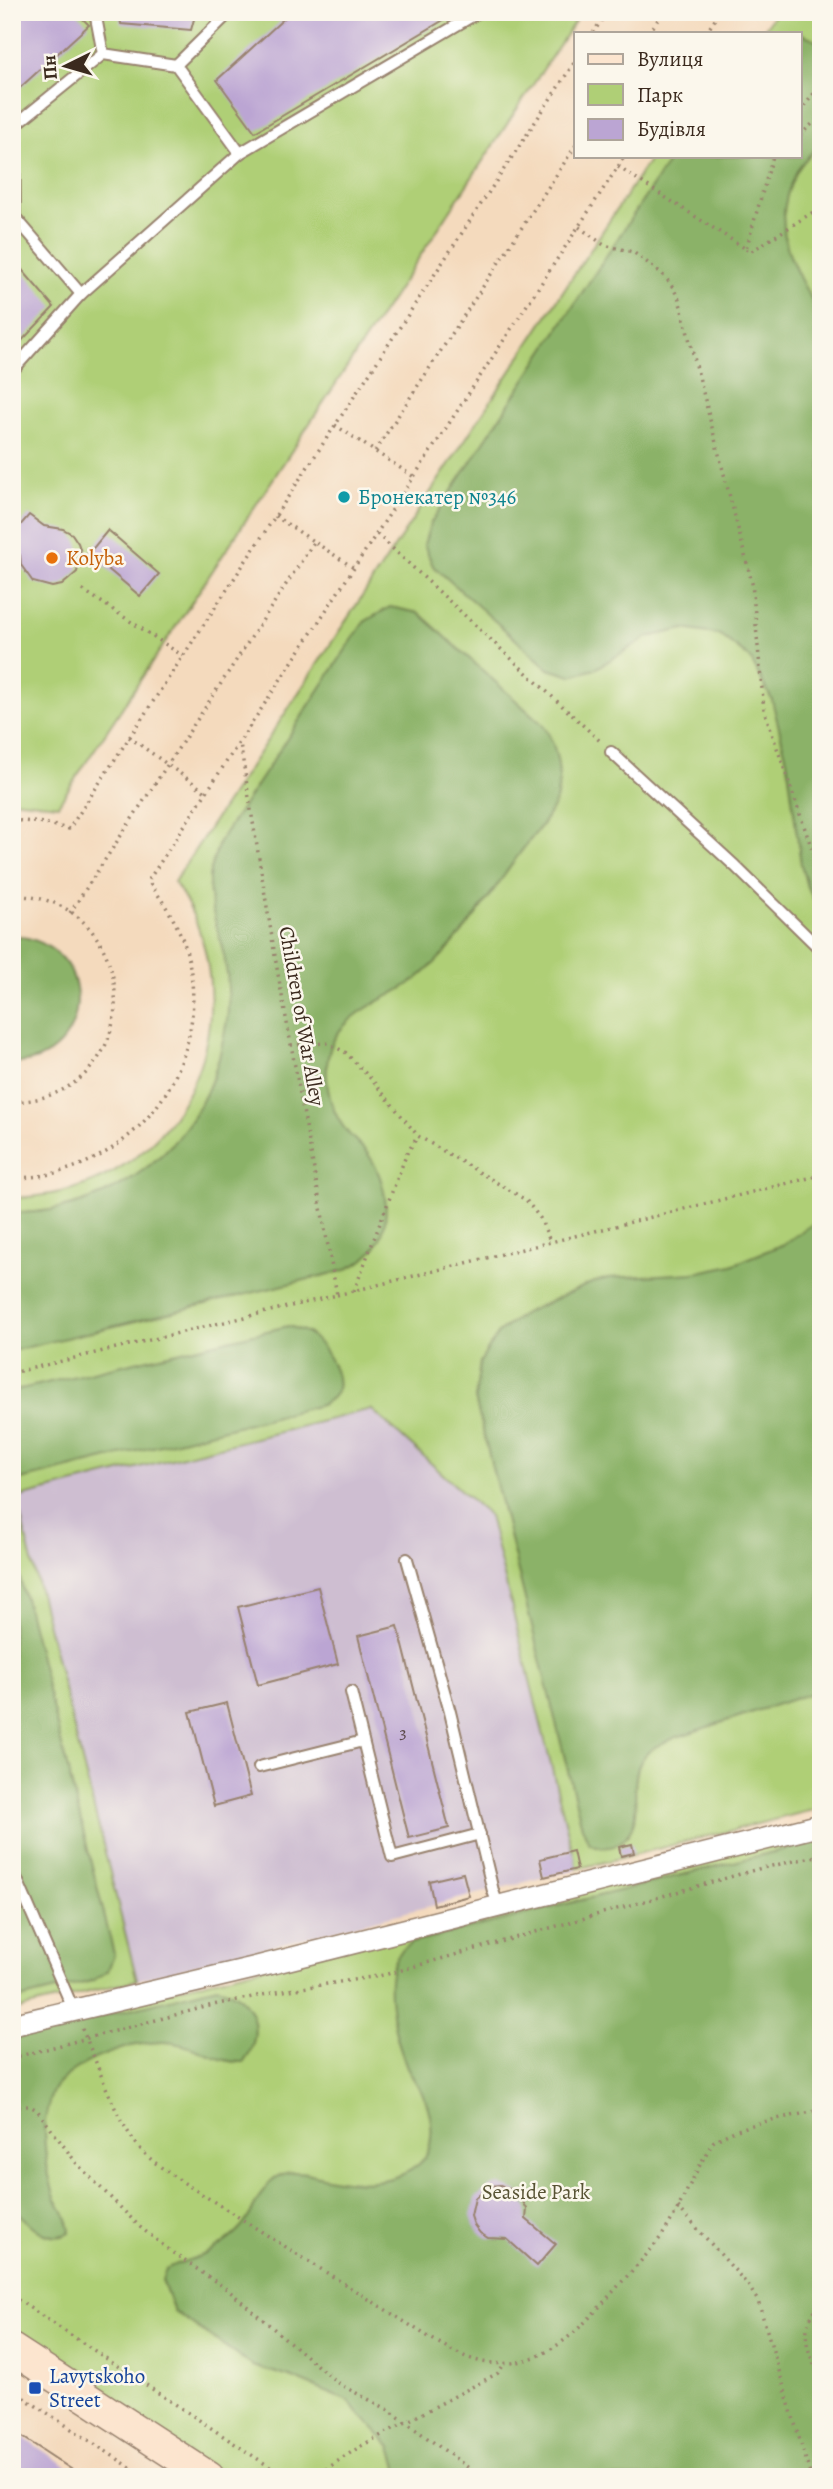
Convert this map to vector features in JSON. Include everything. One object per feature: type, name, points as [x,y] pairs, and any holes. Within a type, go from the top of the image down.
[{"type":"main road","points":[[12,2349],[209,2477]]},
{"type":"street","points":[[12,2025],[499,1907],[821,1825]]},
{"type":"lane","points":[[95,12],[103,54]]},
{"type":"lane","points":[[12,371],[81,294],[240,153],[479,12]]},
{"type":"lane","points":[[176,65],[227,14]]},
{"type":"lane","points":[[81,294],[14,218],[13,126],[103,54],[176,65],[240,153]]},
{"type":"lane","points":[[611,752],[821,950]]},
{"type":"lane","points":[[407,1559],[499,1907]]},
{"type":"lane","points":[[351,1692],[392,1857],[480,1834]]},
{"type":"lane","points":[[259,1767],[363,1741]]},
{"type":"lane","points":[[12,1868],[74,2011]]},
{"type":"path","points":[[594,32],[607,12]]},
{"type":"path","points":[[650,32],[663,12]]},
{"type":"path","points":[[707,32],[720,12]]},
{"type":"path","points":[[12,820],[69,829],[574,63]]},
{"type":"path","points":[[802,109],[821,84]]},
{"type":"path","points":[[802,133],[821,116]]},
{"type":"path","points":[[375,451],[574,148]]},
{"type":"path","points":[[12,1178],[51,1175],[97,1158],[137,1129],[168,1090],[187,1044],[193,995],[190,970],[180,934],[163,901],[148,881],[624,158]]},
{"type":"path","points":[[746,249],[772,158]]},
{"type":"path","points":[[618,167],[750,252],[821,207]]},
{"type":"path","points":[[579,226],[604,245],[633,252],[660,272],[679,299],[752,583],[764,710],[821,881]]},
{"type":"path","points":[[335,425],[414,477]]},
{"type":"path","points":[[275,516],[354,568]]},
{"type":"path","points":[[377,534],[611,752]]},
{"type":"path","points":[[70,913],[314,542]]},
{"type":"path","points":[[83,590],[183,656]]},
{"type":"path","points":[[129,737],[206,792]]},
{"type":"path","name":"Children of War Alley","points":[[240,741],[291,1045],[337,1295]]},
{"type":"path","points":[[12,896],[37,899],[70,913],[85,924],[96,938],[112,970],[116,987],[114,1023],[100,1056],[75,1082],[43,1098],[12,1102]]},
{"type":"path","points":[[291,1045],[327,1043],[345,1052],[418,1136],[526,1200],[540,1218],[550,1241]]},
{"type":"path","points":[[354,1291],[407,1153],[418,1136]]},
{"type":"path","points":[[12,1373],[821,1175]]},
{"type":"path","points":[[12,2058],[264,1994],[384,1975],[745,1873],[821,1855]]},
{"type":"path","points":[[74,2011],[125,2125],[138,2146],[155,2163],[432,2339],[466,2358],[489,2363],[533,2358],[568,2340],[663,2233],[713,2142],[727,2133],[746,2127],[821,2110]]},
{"type":"path","points":[[12,2106],[30,2106],[37,2110],[77,2164],[140,2227],[228,2290],[339,2384],[408,2423],[481,2477]]},
{"type":"path","points":[[678,2207],[748,2285],[758,2301],[811,2477]]},
{"type":"path","points":[[12,2296],[285,2477]]},
{"type":"path","points":[[819,2304],[805,2328],[806,2343],[821,2381]]},
{"type":"path","points":[[314,2477],[361,2446],[498,2374],[505,2363]]},
{"type":"path","points":[[12,2390],[145,2477]]},
{"type":"shaded area","points":[[372,1409],[489,1516],[577,1869],[137,1980],[16,1498]]},
{"type":"green space","points":[[12,12],[581,12],[58,805],[12,800]]},
{"type":"green space","points":[[776,12],[821,12],[821,1808],[577,1869],[489,1516],[371,1409],[16,1498],[137,1980],[12,2011],[12,1198],[60,1192],[105,1176],[142,1152],[171,1120],[192,1084],[206,1044],[211,1003],[207,961],[195,920],[174,882],[651,158],[802,158],[802,32],[763,32]]},
{"type":"green space","points":[[802,34],[821,45],[820,142],[802,163],[788,191],[784,228],[793,263],[821,315],[821,912],[807,887],[801,864],[787,760],[772,700],[750,658],[720,635],[684,629],[648,637],[595,669],[571,676],[549,669],[433,566],[424,545],[430,524],[671,158],[802,158]]},
{"type":"green space","points":[[390,607],[419,613],[542,724],[555,750],[559,781],[556,800],[545,821],[451,946],[415,981],[353,1018],[344,1026],[330,1049],[327,1077],[332,1105],[345,1129],[370,1157],[385,1196],[385,1224],[381,1237],[364,1259],[346,1270],[12,1351],[12,1213],[50,1210],[86,1201],[120,1186],[150,1165],[176,1140],[197,1110],[213,1077],[228,1012],[226,967],[209,888],[210,873],[219,842],[364,622]]},
{"type":"green space","points":[[12,935],[42,943],[63,960],[74,980],[77,1004],[72,1026],[59,1045],[39,1058],[12,1063]]},
{"type":"green space","points":[[821,1218],[821,1690],[674,1738],[654,1748],[643,1758],[637,1773],[635,1816],[628,1835],[611,1847],[596,1846],[589,1843],[582,1827],[475,1399],[480,1362],[498,1333],[524,1313],[589,1284],[608,1278],[694,1273],[732,1265],[784,1244]]},
{"type":"green space","points":[[288,1326],[304,1331],[314,1339],[334,1367],[338,1382],[336,1392],[321,1405],[17,1481],[12,1486],[12,1391]]},
{"type":"green space","points":[[12,1546],[114,1954],[108,1971],[92,1981],[12,2001]]},
{"type":"green space","name":"Seaside Park","points":[[821,1827],[821,2477],[222,2477],[12,2338],[12,2030]]},
{"type":"green space","name":"Seaside Park","points":[[821,1840],[821,2477],[400,2477],[391,2447],[348,2401],[293,2378],[253,2366],[174,2311],[162,2280],[166,2269],[209,2252],[233,2236],[246,2222],[264,2189],[277,2176],[299,2172],[348,2181],[380,2180],[411,2170],[424,2158],[430,2142],[430,2115],[403,2055],[394,2026],[390,1993],[393,1965],[400,1953],[411,1943]]},
{"type":"green space","points":[[217,1987],[240,1998],[253,2016],[254,2039],[244,2062],[223,2060],[183,2045],[162,2042],[120,2050],[77,2068],[56,2086],[46,2114],[44,2131],[50,2179],[70,2233],[53,2236],[31,2225],[12,2207],[12,2039]]},
{"type":"building","points":[[12,12],[76,12],[89,25],[12,95]]},
{"type":"building","points":[[119,12],[196,12],[191,30],[121,24]]},
{"type":"building","points":[[291,12],[457,12],[255,132],[217,80]]},
{"type":"building","points":[[12,258],[54,307],[12,351]]},
{"type":"building","points":[[29,515],[44,526],[63,529],[72,534],[78,543],[81,552],[77,572],[62,585],[52,587],[33,582],[21,565],[20,555],[12,549],[12,535]]},
{"type":"building","points":[[108,530],[159,574],[140,596],[89,553]]},
{"type":"building","points":[[318,1587],[338,1664],[258,1685],[238,1607]]},
{"type":"building","points":[[398,1626],[449,1828],[409,1838],[358,1636]]},
{"type":"building","points":[[227,1703],[251,1796],[214,1806],[190,1712]]},
{"type":"building","points":[[632,1844],[634,1853],[621,1856],[619,1847]]},
{"type":"building","points":[[573,1851],[577,1869],[544,1877],[540,1859]]},
{"type":"building","points":[[463,1873],[469,1896],[434,1905],[429,1881]]},
{"type":"building","points":[[500,2185],[518,2192],[527,2209],[526,2219],[556,2244],[537,2266],[507,2239],[488,2238],[474,2225],[471,2216],[475,2198],[491,2186]]},
{"type":"building","points":[[12,2430],[83,2477],[12,2477]]},
{"type":"place","name":"Бронекатер №346","points":[[344,497]]},
{"type":"place","name":"Kolyba","points":[[52,558]]},
{"type":"place","name":"Lavytskoho Street","points":[[35,2388]]}]
